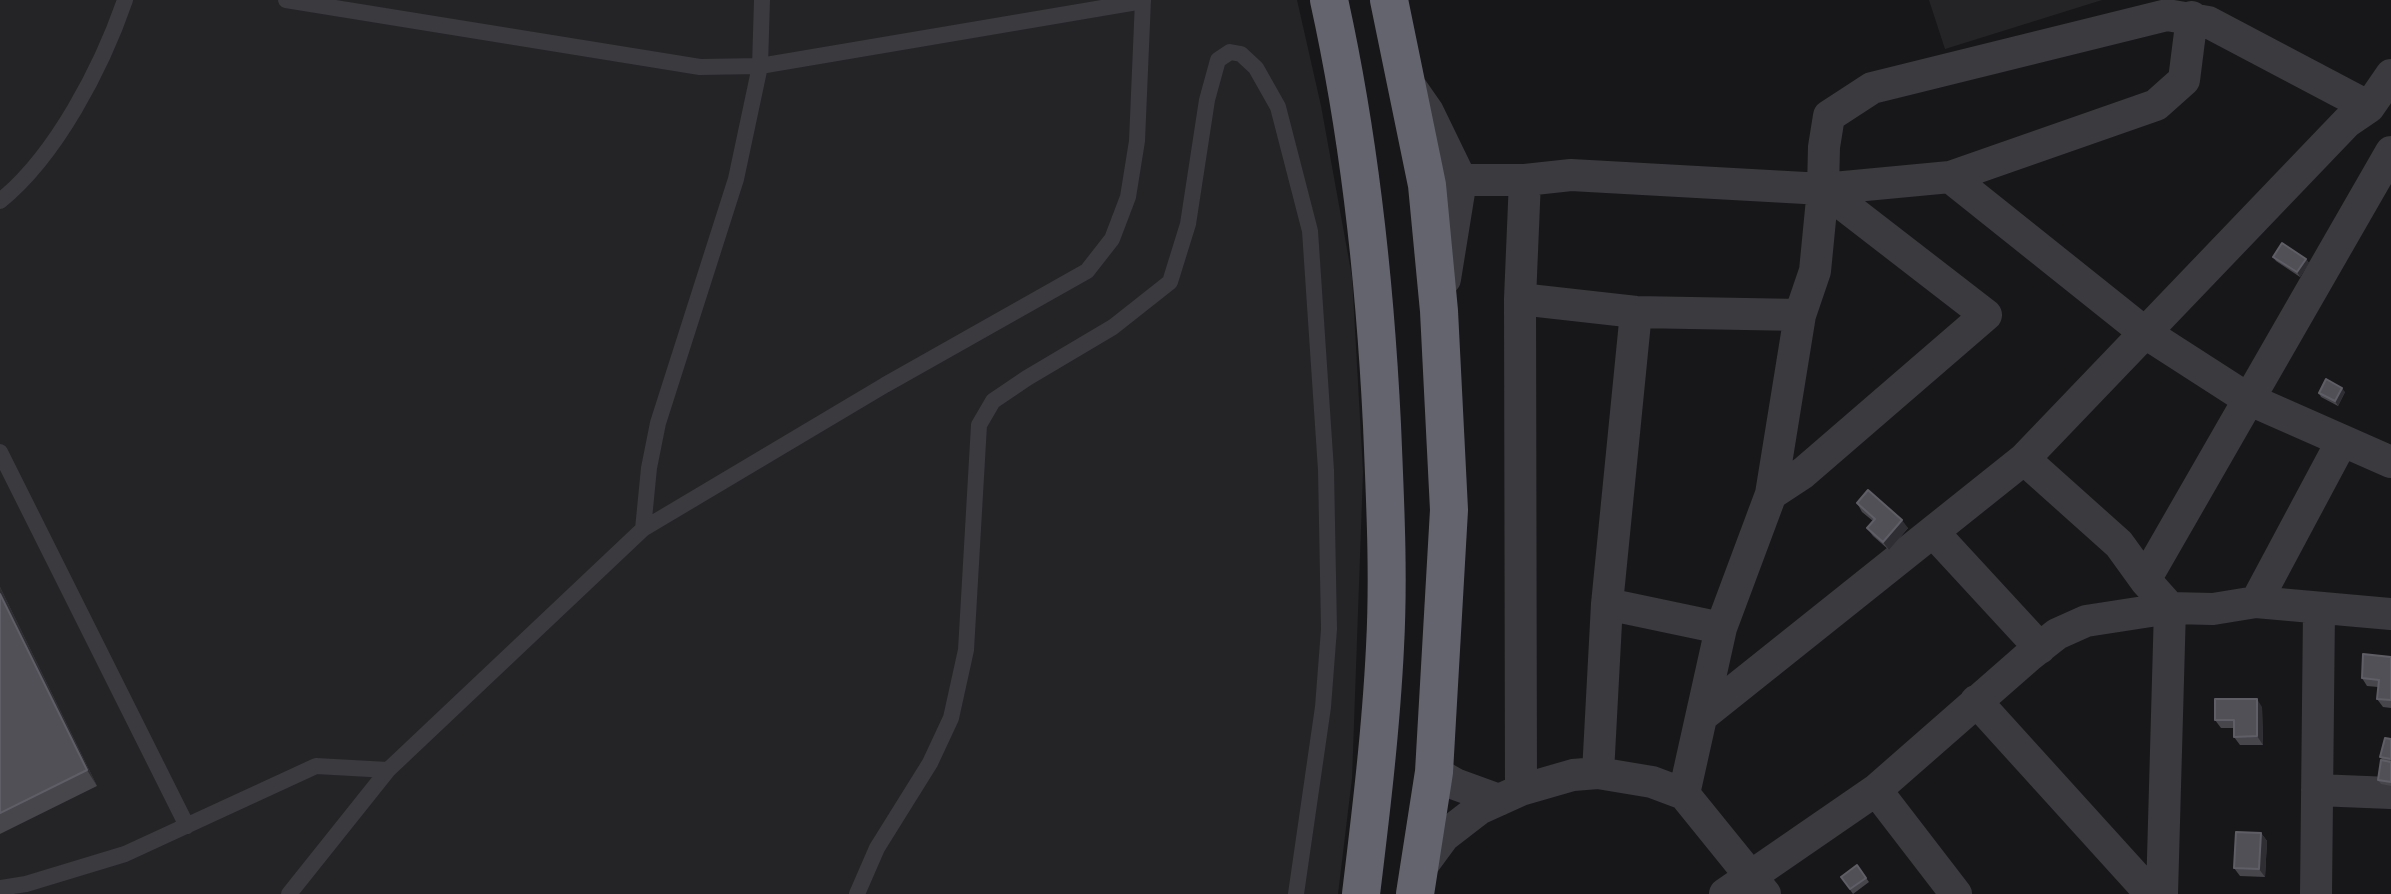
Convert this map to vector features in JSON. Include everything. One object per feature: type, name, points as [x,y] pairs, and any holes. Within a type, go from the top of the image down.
[{"type":"highway","points":[[1329,0],[1357,151],[1376,297],[1385,499],[1385,645],[1374,792],[1361,894]]},
{"type":"highway","points":[[1388,0],[1426,185],[1440,311],[1449,510],[1434,772],[1417,883]]},
{"type":"street","points":[[1684,794],[1721,628],[1771,494],[1800,315],[1815,271],[1824,147],[1829,116],[1872,88],[2166,15],[2192,17],[2208,22],[2358,114],[2391,149],[2145,580]]},
{"type":"street","points":[[1461,180],[1525,180],[1571,176],[1823,189],[1950,177],[2156,105],[2184,80],[2192,17]]},
{"type":"street","points":[[1702,716],[2024,458],[2358,114],[2391,75]]},
{"type":"street","points":[[1405,79],[1428,112],[1461,180],[1440,311]]},
{"type":"street","points":[[1950,177],[2144,332],[2248,399],[2391,462]]},
{"type":"street","points":[[1510,795],[1525,180]]},
{"type":"street","points":[[1771,494],[1803,473],[1986,315],[1823,189]]},
{"type":"street","points":[[1520,299],[1636,312],[1800,315]]},
{"type":"street","points":[[1598,773],[1606,604],[1636,312]]},
{"type":"street","points":[[2256,602],[2342,442]]},
{"type":"street","points":[[2024,458],[2119,544],[2145,580],[2170,608],[2162,894]]},
{"type":"street","points":[[1933,532],[2040,648]]},
{"type":"street","points":[[1725,894],[1757,884],[1876,790],[1976,701],[2057,634],[2086,621],[2170,608],[2213,609],[2256,602],[2319,610],[2391,614]]},
{"type":"street","points":[[1606,604],[1721,628]]},
{"type":"street","points":[[2316,894],[2319,610]]},
{"type":"street","points":[[1976,701],[2151,894]]},
{"type":"street","points":[[1434,772],[1455,784],[1510,795]]},
{"type":"street","points":[[1417,883],[1444,836],[1460,821],[1510,795],[1573,775],[1598,773],[1652,782],[1684,794],[1757,884]]},
{"type":"street","points":[[1876,790],[1956,894]]},
{"type":"street","points":[[2317,790],[2391,793]]},
{"type":"lane","points":[[0,201],[13,190],[61,130],[108,49],[125,0]]},
{"type":"lane","points":[[286,0],[700,67],[760,66],[1143,1],[1137,141],[1128,197],[1112,239],[1087,271],[885,385],[643,529],[387,770],[289,894]]},
{"type":"lane","points":[[643,529],[649,468],[658,424],[736,179],[760,66],[762,0]]},
{"type":"lane","points":[[857,894],[877,848],[930,762],[951,719],[967,650],[979,425],[993,401],[1027,377],[1113,327],[1171,282],[1188,224],[1207,100],[1217,60],[1230,52],[1241,54],[1256,68],[1278,107],[1311,244],[1326,470],[1329,629],[1323,707],[1296,894]]},
{"type":"lane","points":[[0,452],[187,826]]},
{"type":"lane","points":[[0,888],[26,884],[125,854],[316,766],[387,770]]},
{"type":"shaded area","points":[[0,0],[1297,0],[1321,106],[1352,277],[1363,472],[1352,778],[1338,894],[0,894]]},
{"type":"shaded area","points":[[1929,0],[2102,0],[1945,49]]},
{"type":"building","points":[[2282,243],[2306,259],[2297,272],[2273,257]]},
{"type":"building","points":[[2326,379],[2342,388],[2335,401],[2319,393]]},
{"type":"building","points":[[1868,490],[1902,520],[1883,542],[1867,528],[1875,519],[1857,503]]},
{"type":"building","points":[[0,594],[87,770],[0,813]]},
{"type":"building","points":[[2363,654],[2391,657],[2391,700],[2377,699],[2379,680],[2362,678]]},
{"type":"building","points":[[2215,699],[2257,699],[2257,736],[2234,737],[2234,720],[2215,720]]},
{"type":"building","points":[[2385,738],[2391,739],[2391,759],[2380,757]]},
{"type":"building","points":[[2381,760],[2391,762],[2391,782],[2378,780]]},
{"type":"building","points":[[2236,832],[2261,833],[2259,869],[2234,868]]},
{"type":"building","points":[[1857,865],[1866,878],[1850,889],[1841,877]]}]
